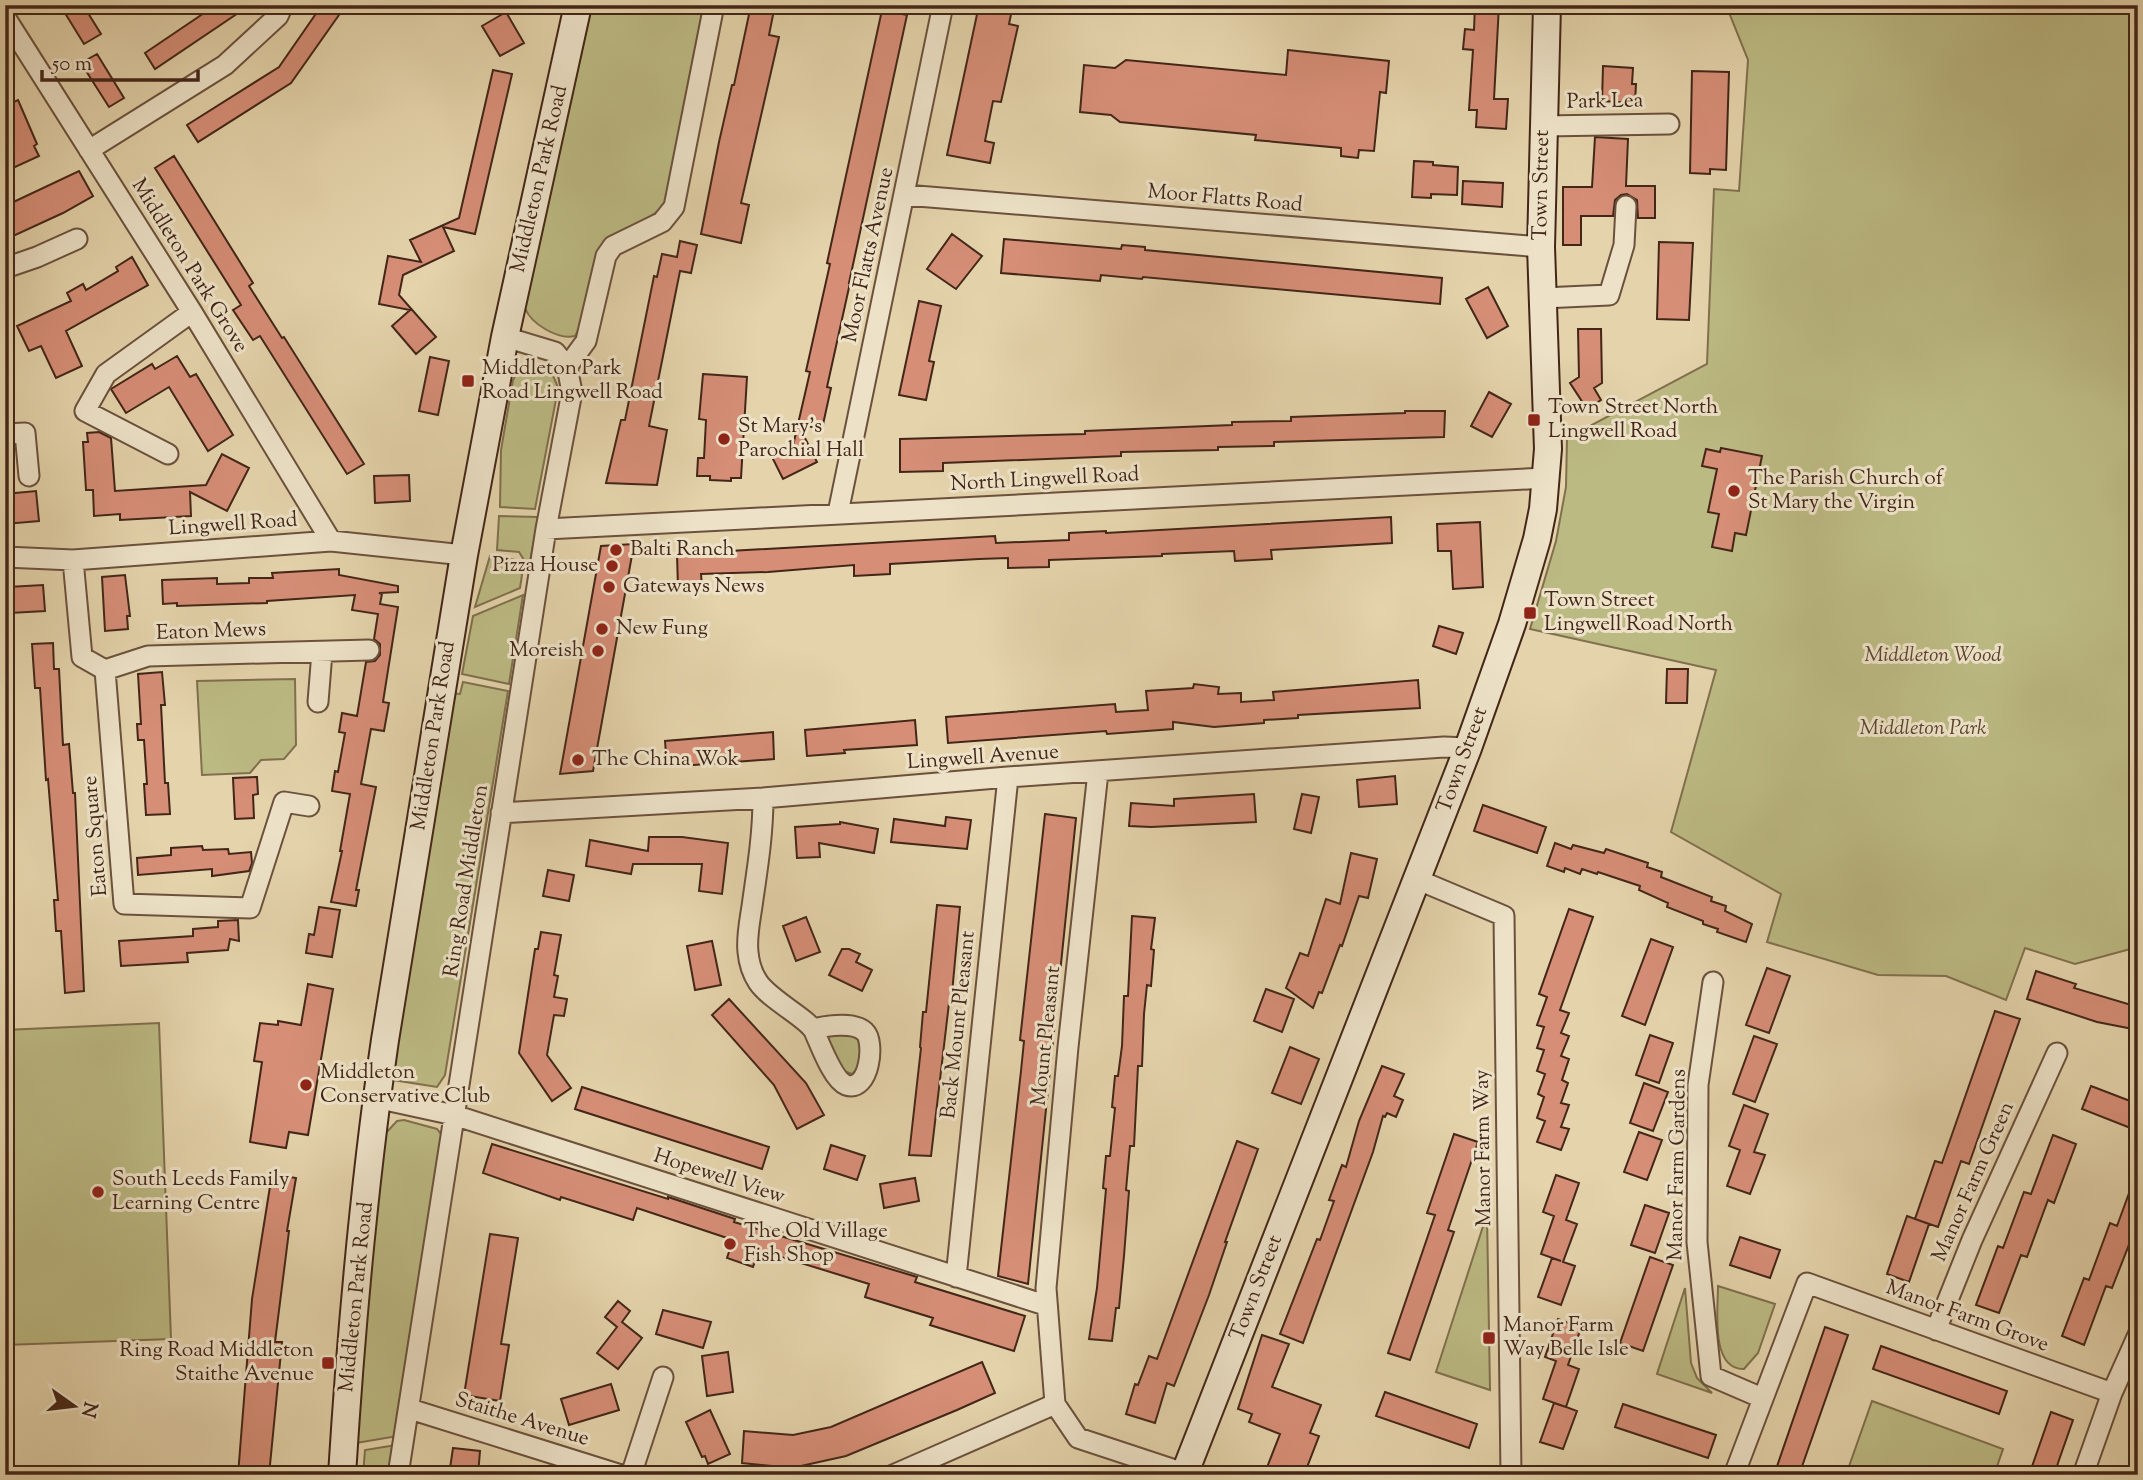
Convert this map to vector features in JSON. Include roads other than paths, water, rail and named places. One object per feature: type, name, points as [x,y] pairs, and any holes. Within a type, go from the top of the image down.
[{"type":"street","points":[[89,150],[225,65],[278,16],[284,5]]},
{"type":"street","name":"Middleton Park Road","points":[[342,1475],[348,1371],[376,1098],[464,555],[505,337],[578,5]]},
{"type":"street","points":[[505,337],[555,352],[567,367],[586,341],[606,256],[613,246],[662,222],[674,206],[714,5]]},
{"type":"street","name":"Moor Flatts Avenue","points":[[838,513],[943,5]]},
{"type":"street","name":"Town Street","points":[[1184,1474],[1468,748],[1512,624],[1538,538],[1548,449],[1541,247],[1547,5]]},
{"type":"street","name":"Middleton Park Grove","points":[[5,17],[192,312],[331,541]]},
{"type":"street","name":"Park Lea","points":[[1543,126],[1669,124]]},
{"type":"street","name":"Moor Flatts Road","points":[[905,195],[1541,247]]},
{"type":"street","points":[[1543,298],[1608,295],[1624,246],[1626,205]]},
{"type":"street","points":[[5,268],[77,239]]},
{"type":"street","points":[[168,454],[85,411],[106,374],[192,312]]},
{"type":"street","name":"Ring Road Middleton","points":[[398,1475],[546,529],[572,392],[567,367]]},
{"type":"street","points":[[5,434],[25,433],[29,475]]},
{"type":"street","name":"North Lingwell Road","points":[[546,529],[1546,478]]},
{"type":"street","name":"Lingwell Road","points":[[5,557],[73,559],[331,541],[464,555]]},
{"type":"street","points":[[73,559],[82,657],[105,670]]},
{"type":"street","name":"Eaton Mews","points":[[105,670],[148,656],[369,650]]},
{"type":"street","points":[[318,702],[321,652]]},
{"type":"street","name":"Eaton Square","points":[[105,670],[124,904],[250,908],[284,802],[309,806]]},
{"type":"street","name":"Lingwell Avenue","points":[[501,813],[762,798],[1008,777],[1444,747],[1468,748]]},
{"type":"street","name":"Mount Pleasant","points":[[1055,1404],[1045,1305],[1068,1047],[1098,772]]},
{"type":"street","name":"Back Mount Pleasant","points":[[956,1278],[1008,777]]},
{"type":"street","points":[[762,798],[763,829],[747,950],[751,968],[759,984],[813,1029]]},
{"type":"street","name":"Manor Farm Way","points":[[1416,879],[1504,916],[1511,1475]]},
{"type":"street","name":"Manor Farm Gardens","points":[[1713,982],[1698,1085],[1697,1242],[1712,1376],[1762,1398]]},
{"type":"street","name":"Manor Farm Green","points":[[1936,1330],[1981,1218],[2057,1053]]},
{"type":"street","name":"Hopewell View","points":[[376,1098],[454,1115],[1045,1305]]},
{"type":"street","name":"Manor Farm Grove","points":[[1762,1398],[1807,1283],[2112,1393]]},
{"type":"street","points":[[2084,1475],[2112,1393],[2138,1335]]},
{"type":"street","points":[[631,1475],[663,1377]]},
{"type":"street","points":[[1734,1475],[1762,1398]]},
{"type":"street","points":[[893,1475],[1055,1404],[1077,1438],[1184,1474]]},
{"type":"street","name":"Staithe Avenue","points":[[410,1409],[621,1475]]},
{"type":"place","name":"Middleton Park Road Lingwell Road","points":[[468,381]]},
{"type":"place","name":"Town Street North Lingwell Road","points":[[1534,420]]},
{"type":"place","name":"St Mary's Parochial Hall","points":[[724,439]]},
{"type":"place","name":"The Parish Church of St Mary the Virgin","points":[[1734,491]]},
{"type":"place","name":"Balti Ranch","points":[[616,550]]},
{"type":"place","name":"Pizza House","points":[[612,566]]},
{"type":"place","name":"Gateways News","points":[[609,587]]},
{"type":"place","name":"Town Street Lingwell Road North","points":[[1530,613]]},
{"type":"place","name":"New Fung","points":[[602,629]]},
{"type":"place","name":"Moreish","points":[[598,651]]},
{"type":"place","name":"The China Wok","points":[[578,760]]},
{"type":"place","name":"Middleton Conservative Club","points":[[306,1085]]},
{"type":"place","name":"South Leeds Family Learning Centre","points":[[98,1192]]},
{"type":"place","name":"The Old Village Fish Shop","points":[[730,1244]]},
{"type":"place","name":"Manor Farm Way Belle Isle","points":[[1489,1338]]},
{"type":"place","name":"Ring Road Middleton Staithe Avenue","points":[[328,1363]]},
{"type":"park label","name":"Middleton Wood","points":[[1933,656]]},
{"type":"park label","name":"Middleton Park","points":[[1923,729]]}]
